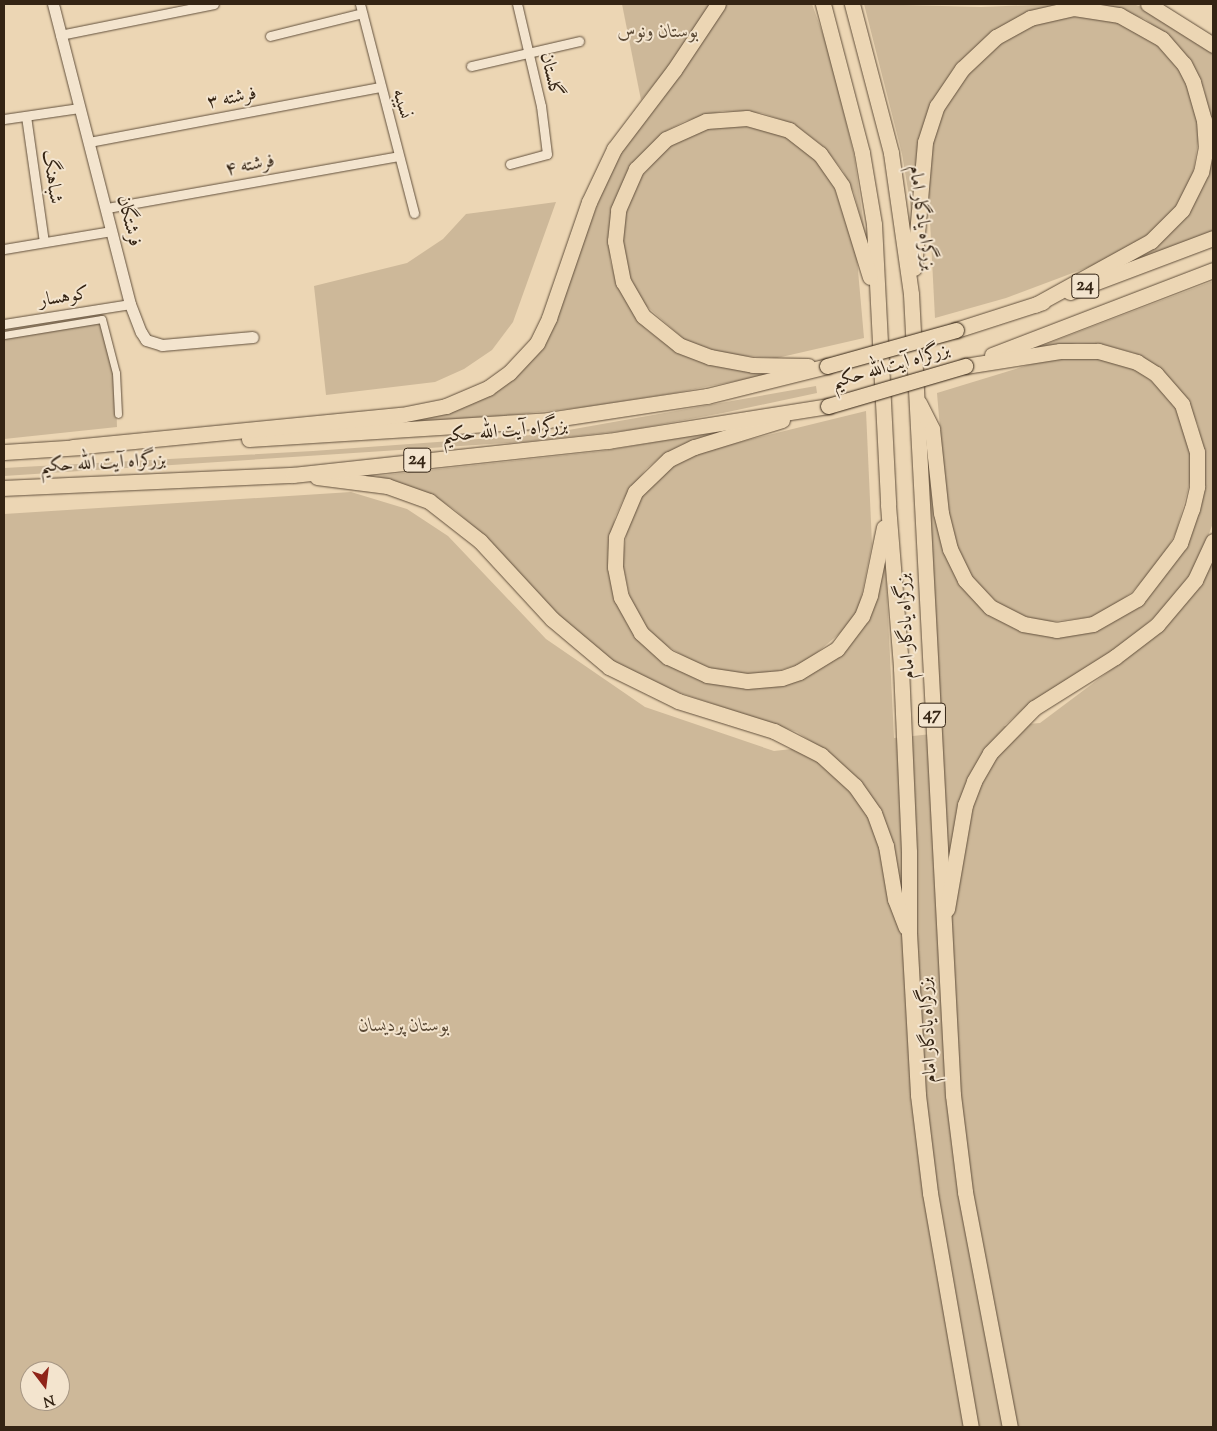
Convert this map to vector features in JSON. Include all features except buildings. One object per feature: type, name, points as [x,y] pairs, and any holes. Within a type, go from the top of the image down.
[{"type":"highway","points":[[73,447],[401,415],[446,406],[488,388],[509,373],[537,343],[549,318],[589,202],[614,149],[674,70],[718,4]]},
{"type":"highway","name":"بزرگراه یادگار امام","points":[[824,4],[868,186],[874,224],[888,506],[900,668],[909,852],[909,933],[918,1095],[930,1193],[971,1427]]},
{"type":"highway","name":"بزرگراه یادگار امام","points":[[852,4],[891,153],[911,294],[952,1095],[965,1192],[1010,1427]]},
{"type":"highway","points":[[1148,4],[1213,45]]},
{"type":"highway","points":[[911,294],[925,142],[938,106],[962,69],[996,37],[1030,18],[1074,8],[1119,15],[1162,39],[1184,64],[1193,82],[1204,120],[1206,148],[1201,172],[1182,210],[1151,241],[1035,306]]},
{"type":"highway","points":[[827,366],[753,365],[723,361],[679,345],[651,325],[626,288],[615,241],[618,210],[636,169],[666,139],[706,121],[746,118],[789,130],[820,154],[842,186],[877,300]]},
{"type":"highway","name":"24","points":[[1035,306],[1213,238]]},
{"type":"highway","name":"24","points":[[965,366],[1213,270]]},
{"type":"highway","name":"بزرگراه آیت‌الله حکیم","points":[[827,366],[1035,306]]},
{"type":"highway","points":[[916,396],[932,429],[941,513],[950,549],[975,593],[1003,616],[1040,628],[1076,628],[1116,614],[1137,599],[1168,563],[1180,544],[1189,517],[1196,487],[1197,452],[1182,404],[1156,374],[1137,362],[1098,351],[1060,351],[965,366]]},
{"type":"highway","name":"بزرگراه آیت الله حکیم","points":[[4,452],[73,447],[350,435],[548,420],[707,396],[827,366]]},
{"type":"highway","name":"بزرگراه آیت‌الله حکیم","points":[[828,406],[965,366]]},
{"type":"highway","points":[[828,406],[694,447],[669,459],[642,482],[625,510],[614,553],[618,588],[633,622],[668,657],[707,674],[747,681],[782,678],[800,672],[837,648],[862,616],[870,595],[888,506]]},
{"type":"highway","name":"بزرگراه آیت الله حکیم","points":[[4,488],[293,475],[598,442],[828,406]]},
{"type":"highway","points":[[293,475],[388,486],[429,501],[480,541],[562,629],[609,667],[678,701],[774,731],[821,755],[855,786],[874,812],[886,846],[896,899],[909,933]]},
{"type":"highway","points":[[943,925],[965,805],[974,781],[990,753],[1034,708],[1115,656],[1157,624],[1195,580],[1213,541]]},
{"type":"street","name":"فرشتگان","points":[[53,4],[107,208],[130,304],[141,332],[154,344],[253,337]]},
{"type":"street","points":[[60,35],[214,4]]},
{"type":"street","name":"نسیبه","points":[[360,4],[414,213]]},
{"type":"street","name":"گلستان","points":[[510,164],[547,154],[541,106],[517,4]]},
{"type":"street","points":[[270,36],[362,14]]},
{"type":"street","points":[[471,66],[578,41]]},
{"type":"street","name":"فرشته ۳","points":[[89,142],[380,87]]},
{"type":"street","points":[[4,120],[79,108]]},
{"type":"street","name":"شباهنگ","points":[[26,116],[44,242]]},
{"type":"street","name":"فرشته ۴","points":[[107,208],[398,156]]},
{"type":"street","points":[[4,249],[112,231]]},
{"type":"street","name":"کوهسار","points":[[4,324],[130,304]]},
{"type":"street","points":[[4,335],[102,319],[116,374],[118,414]]},
{"type":"green space","name":"بوستان ونوس","points":[[622,4],[712,4],[675,59],[641,100]]},
{"type":"green space","points":[[725,4],[812,4],[829,51],[854,155],[866,239],[854,193],[843,171],[824,147],[798,127],[782,120],[762,113],[723,111],[685,121],[666,131],[632,163],[610,215],[610,260],[617,284],[628,305],[646,329],[663,342],[674,348],[776,373],[675,393],[585,407],[500,416],[348,426],[402,420],[523,368],[540,351],[617,155]]},
{"type":"green space","points":[[864,4],[981,7],[1059,4],[1038,9],[994,31],[953,69],[920,135],[913,220],[902,154]]},
{"type":"green space","points":[[1100,4],[1133,4],[1142,7],[1213,52],[1213,232],[1135,261],[1158,243],[1186,215],[1199,194],[1207,170],[1211,124],[1204,89],[1178,45],[1145,19]]},
{"type":"green space","points":[[1089,15],[1122,22],[1157,41],[1178,67],[1191,93],[1197,116],[1199,135],[1192,179],[1173,211],[1148,236],[1102,262],[1006,298],[935,318],[927,163],[943,107],[967,72],[1001,41],[1024,28],[1056,18]]},
{"type":"green space","points":[[744,125],[787,137],[808,150],[833,183],[857,259],[864,338],[777,358],[727,355],[685,340],[643,303],[628,273],[622,235],[626,208],[638,180],[672,143],[715,126]]},
{"type":"green space","points":[[556,202],[513,322],[492,350],[464,369],[435,382],[326,395],[314,286],[407,263],[443,239],[466,214]]},
{"type":"green space","name":"بوستان پردیسان","points":[[1213,281],[1213,523],[1203,550],[1193,570],[1167,606],[1126,642],[1030,703],[1004,726],[1040,723],[1156,636],[1196,589],[1213,560],[1213,1427],[4,1427],[4,514],[351,492],[407,509],[448,536],[546,639],[645,707],[774,751],[818,746],[797,732],[666,688],[617,664],[571,628],[492,543],[455,510],[433,495],[376,476],[603,451],[742,427],[681,445],[663,455],[646,469],[623,500],[615,517],[608,553],[615,597],[627,624],[638,639],[711,682],[749,688],[790,682],[806,677],[835,659],[861,631],[869,616],[885,555],[894,738],[941,733],[926,428],[939,531],[970,596],[1054,636],[1073,635],[1110,624],[1148,596],[1177,559],[1202,445],[1198,425],[1191,410],[1151,363],[1134,353],[1101,344],[1077,343],[1020,354]]},
{"type":"green space","points":[[101,309],[115,368],[117,427],[4,439],[4,328]]},
{"type":"green space","points":[[1081,356],[1116,361],[1143,374],[1165,393],[1176,408],[1190,444],[1190,482],[1176,532],[1161,561],[1132,592],[1111,608],[1092,617],[1047,622],[1020,615],[1000,605],[970,576],[959,555],[947,511],[937,393],[1045,360]]},
{"type":"green space","points":[[816,386],[817,393],[723,413],[630,430],[523,442],[4,476],[4,468],[313,451],[546,434]]},
{"type":"green space","points":[[866,411],[872,544],[859,608],[846,628],[806,662],[778,671],[749,674],[713,669],[690,660],[659,641],[645,626],[631,602],[622,561],[628,524],[644,491],[664,470],[691,454]]}]
